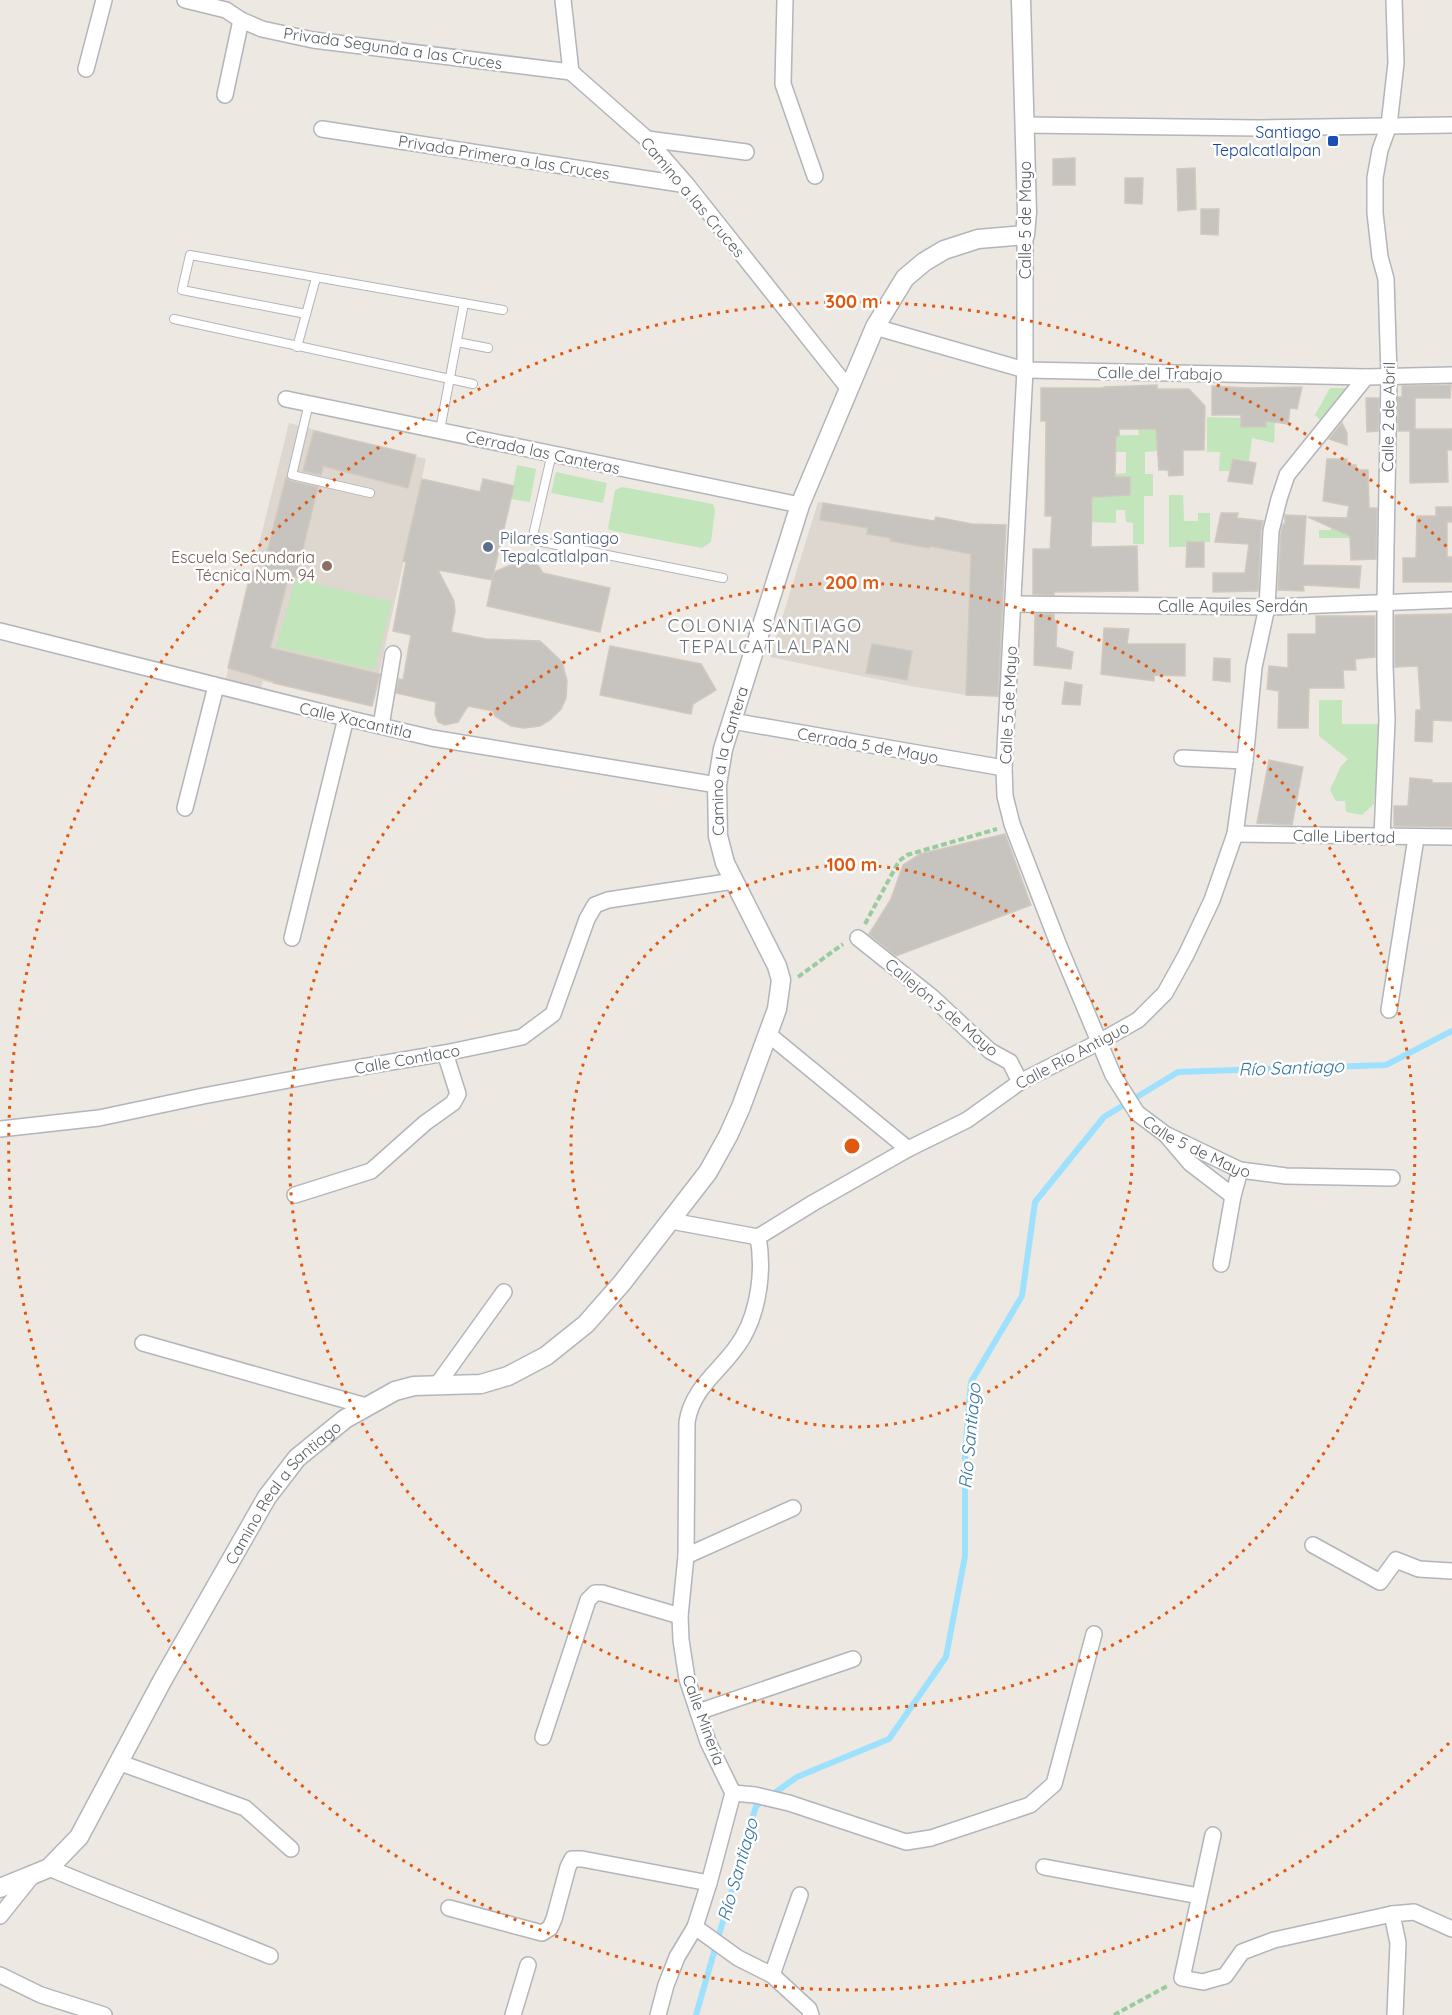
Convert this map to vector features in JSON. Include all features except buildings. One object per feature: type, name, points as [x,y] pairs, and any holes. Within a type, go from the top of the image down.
[{"type":"street","points":[[86,69],[104,0]]},
{"type":"street","name":"Privada Segunda a las Cruces","points":[[185,0],[226,10],[241,20],[262,29],[313,40],[572,72]]},
{"type":"street","points":[[563,0],[572,72]]},
{"type":"street","points":[[785,0],[783,84],[815,176]]},
{"type":"street","name":"Calle 5 de Mayo","points":[[1021,0],[1027,212],[1025,370],[1004,768],[1005,796],[1012,825],[1113,1076],[1137,1113],[1165,1134],[1240,1170],[1286,1176],[1392,1178]]},
{"type":"street","name":"Calle 2 de Abril","points":[[1383,837],[1387,720],[1384,666],[1389,376],[1386,279],[1380,257],[1375,213],[1375,178],[1380,150],[1389,125],[1395,63],[1394,0]]},
{"type":"street","points":[[225,95],[241,20]]},
{"type":"street","name":"Camino a las Cruces","points":[[572,72],[647,139],[687,185],[849,389]]},
{"type":"street","points":[[1024,125],[1258,128],[1452,125]]},
{"type":"street","name":"Privada Primera a las Cruces","points":[[322,129],[687,185]]},
{"type":"street","points":[[647,139],[746,152]]},
{"type":"street","name":"Camino a la Cantera","points":[[670,1221],[708,1172],[728,1136],[768,1034],[781,990],[777,966],[725,863],[718,836],[717,785],[723,748],[800,505],[875,327],[904,278],[944,250],[978,239],[1025,235]]},
{"type":"street","name":"Calle del Trabajo","points":[[875,327],[1025,370],[1366,377],[1452,375]]},
{"type":"street","name":"Calle Río Antiguo","points":[[758,1237],[908,1149],[967,1120],[1020,1082],[1138,1020],[1165,993],[1212,900],[1236,834],[1254,667],[1267,608],[1271,531],[1287,475],[1366,377]]},
{"type":"street","name":"Cerrada las Canteras","points":[[286,399],[800,505]]},
{"type":"street","name":"Calle Aquiles Serdán","points":[[1014,604],[1267,608],[1452,600]]},
{"type":"street","name":"Calle Xacantitla","points":[[0,631],[432,738],[717,785]]},
{"type":"street","points":[[381,726],[393,654]]},
{"type":"street","points":[[185,808],[216,686]]},
{"type":"street","points":[[292,938],[346,718]]},
{"type":"street","name":"Cerrada 5 de Mayo","points":[[732,721],[1004,768]]},
{"type":"street","points":[[1182,758],[1245,761]]},
{"type":"street","name":"Calle Libertad","points":[[1236,834],[1452,837]]},
{"type":"street","points":[[1389,1010],[1416,838]]},
{"type":"street","name":"Calle Contlaco","points":[[0,1129],[99,1118],[203,1096],[446,1053],[522,1037],[553,1014],[587,919],[595,905],[608,900],[734,882]]},
{"type":"street","name":"Callejón 5 de Mayo","points":[[858,938],[932,997],[990,1051],[1010,1062],[1020,1082]]},
{"type":"street","points":[[768,1034],[908,1149]]},
{"type":"street","points":[[295,1195],[371,1171],[425,1123],[453,1103],[458,1094],[446,1053]]},
{"type":"street","points":[[1165,1134],[1190,1163],[1233,1196]]},
{"type":"street","points":[[1221,1264],[1240,1170]]},
{"type":"street","points":[[670,1221],[758,1237]]},
{"type":"street","name":"Camino Real a Santiago","points":[[0,1888],[40,1872],[79,1837],[118,1762],[267,1497],[297,1458],[345,1419],[395,1391],[414,1386],[481,1384],[508,1376],[546,1356],[586,1324],[622,1283],[670,1221]]},
{"type":"street","name":"Calle Minería","points":[[733,1793],[708,1742],[687,1679],[681,1640],[680,1616],[686,1556],[687,1422],[694,1397],[743,1338],[753,1312],[761,1255],[758,1237]]},
{"type":"street","points":[[437,1385],[504,1292]]},
{"type":"street","points":[[143,1343],[366,1406]]},
{"type":"street","points":[[686,1556],[793,1508]]},
{"type":"street","points":[[1313,1545],[1380,1582],[1395,1560],[1419,1569],[1452,1571]]},
{"type":"street","points":[[543,1737],[588,1600],[595,1593],[602,1593],[680,1616]]},
{"type":"street","points":[[658,2015],[666,1984],[677,1956],[695,1927],[733,1793],[755,1795],[789,1803],[906,1842],[931,1838],[1030,1804],[1054,1784],[1094,1635]]},
{"type":"street","points":[[698,1712],[853,1659]]},
{"type":"street","points":[[118,1762],[245,1808],[291,1849]]},
{"type":"street","points":[[1213,1835],[1182,1978],[1203,1982],[1225,1976],[1242,1952],[1274,1940],[1392,1914],[1414,1912],[1452,1929]]},
{"type":"street","points":[[449,1908],[542,1933],[550,1928],[554,1919],[572,1859],[709,1883]]},
{"type":"street","points":[[1044,1868],[1199,1896]]},
{"type":"street","points":[[0,1916],[5,1903],[40,1872],[165,1914],[270,1956]]},
{"type":"street","points":[[772,1975],[800,1895]]},
{"type":"street","points":[[1392,1914],[1398,1943],[1395,2015]]},
{"type":"street","points":[[695,1927],[738,1958],[772,1975],[809,2009],[811,2015]]},
{"type":"street","points":[[513,2015],[528,1965]]},
{"type":"street","points":[[0,1975],[41,1995],[104,2015]]},
{"type":"lane","points":[[306,314],[182,290],[190,255],[503,310]]},
{"type":"lane","points":[[297,347],[316,278]]},
{"type":"lane","points":[[440,430],[464,303]]},
{"type":"lane","points":[[174,319],[473,384]]},
{"type":"lane","points":[[457,342],[488,348]]},
{"type":"lane","points":[[309,404],[292,475],[370,494]]},
{"type":"lane","points":[[552,453],[532,540],[723,578]]},
{"type":"path","points":[[781,990],[844,944],[858,938],[899,861],[907,855],[1012,825]]},
{"type":"path","points":[[1114,2015],[1182,1978]]},
{"type":"shaded area","name":"Escuela Secundaria Técnica Num. 94","points":[[289,423],[426,459],[372,706],[263,681],[260,691],[225,682]]},
{"type":"shaded area","points":[[818,502],[934,521],[936,517],[972,524],[1006,525],[1000,697],[966,695],[910,686],[770,657]]},
{"type":"green space","points":[[1330,388],[1346,388],[1321,421],[1315,415]]},
{"type":"green space","points":[[1266,401],[1275,422],[1274,443],[1252,438],[1249,461],[1233,458],[1230,471],[1219,471],[1220,452],[1207,452],[1207,417],[1241,418],[1241,427],[1266,427]]},
{"type":"green space","points":[[1150,418],[1157,418],[1157,451],[1145,452],[1145,474],[1153,474],[1153,496],[1144,496],[1144,544],[1133,544],[1133,523],[1126,522],[1125,510],[1116,510],[1116,523],[1092,522],[1092,476],[1126,473],[1126,452],[1093,452],[1093,436],[1139,435],[1138,429],[1150,429]]},
{"type":"green space","points":[[517,465],[536,469],[530,502],[511,499]]},
{"type":"green space","points":[[556,472],[607,483],[603,503],[551,493]]},
{"type":"green space","points":[[622,487],[713,504],[715,510],[711,542],[702,548],[608,529],[615,490]]},
{"type":"green space","points":[[1169,495],[1183,495],[1184,521],[1198,521],[1198,513],[1210,513],[1210,542],[1187,542],[1186,547],[1169,547]]},
{"type":"green space","points":[[1331,521],[1350,521],[1350,538],[1319,538],[1319,530],[1331,530]]},
{"type":"green space","points":[[296,579],[392,602],[374,670],[276,647]]},
{"type":"green space","points":[[1319,700],[1342,700],[1342,724],[1378,724],[1374,804],[1362,815],[1346,812],[1345,801],[1336,801],[1330,790],[1341,766],[1348,759],[1319,736]]},
{"type":"waterway","name":"Río Santiago","points":[[696,2015],[756,1806],[797,1777],[889,1739],[946,1657],[965,1556],[965,1452],[971,1382],[1022,1296],[1035,1202],[1104,1117],[1178,1072],[1386,1065],[1452,1031]]},
{"type":"place","name":"Santiago Tepalcatlalpan","points":[[1333,141]]},
{"type":"place","name":"Pilares Santiago Tepalcatlalpan","points":[[488,547]]},
{"type":"place","name":"Escuela Secundaria Técnica Num. 94","points":[[327,566]]},
{"type":"district","name":"COLONIA SANTIAGO TEPALCATLALPAN","points":[[765,636]]}]
